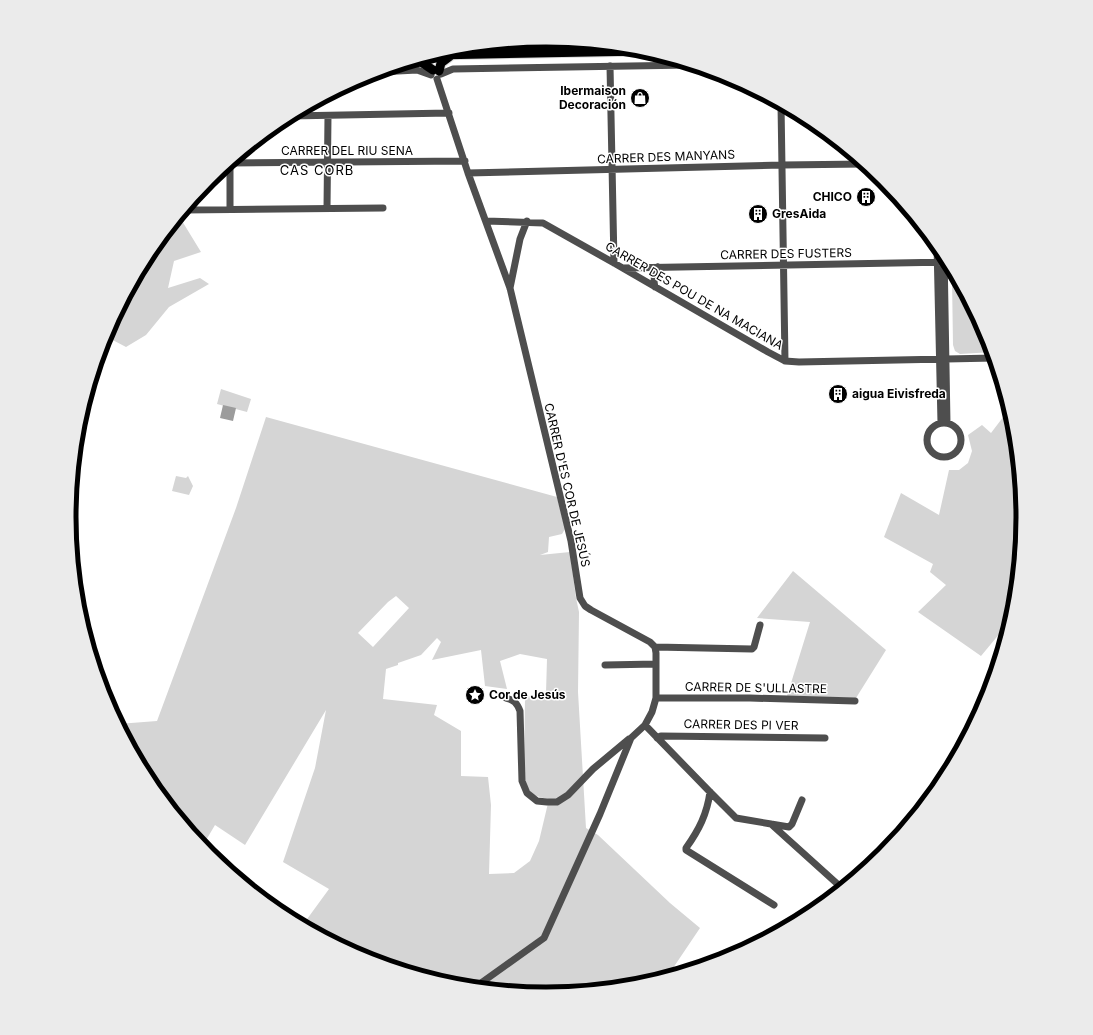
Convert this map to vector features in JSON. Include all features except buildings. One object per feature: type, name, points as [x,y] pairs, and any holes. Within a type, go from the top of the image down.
[{"type":"main road","points":[[468,54],[611,52]]},
{"type":"main road","points":[[423,64],[436,74],[441,63],[448,58]]},
{"type":"street","points":[[398,71],[417,70],[436,74],[453,69],[675,65]]},
{"type":"street","points":[[610,66],[614,263]]},
{"type":"street","name":"CARRER D'ES COR DE JESÚS","points":[[436,74],[468,173],[510,288],[571,540],[580,598],[585,606],[591,610],[650,642],[655,647]]},
{"type":"street","points":[[781,110],[785,360]]},
{"type":"street","points":[[301,116],[449,113]]},
{"type":"street","points":[[327,208],[328,116]]},
{"type":"street","name":"CARRER DEL RIU SENA","points":[[238,162],[464,161]]},
{"type":"street","name":"CARRER DES MANYANS","points":[[468,173],[782,164],[857,164]]},
{"type":"street","points":[[230,170],[230,209]]},
{"type":"street","points":[[191,210],[383,208]]},
{"type":"street","name":"CARRER DES POU DE NA MACIANA","points":[[486,221],[527,221],[543,223],[768,352],[785,360],[799,362],[989,358]]},
{"type":"street","points":[[510,288],[520,239],[527,221]]},
{"type":"street","name":"CARRER DES FUSTERS","points":[[623,268],[942,262]]},
{"type":"street","points":[[943,264],[942,358],[944,423]]},
{"type":"street","points":[[655,287],[653,281],[658,267]]},
{"type":"street","points":[[944,423],[952,425],[957,429],[962,440],[958,451],[953,455],[942,457],[932,453],[927,444],[927,438],[931,428],[944,423]]},
{"type":"street","points":[[506,698],[512,699],[520,711],[522,781],[527,793],[537,801],[556,802],[568,795],[593,769],[645,725],[652,712],[656,698],[655,647],[752,649],[754,647],[760,625]]},
{"type":"street","points":[[604,665],[656,664]]},
{"type":"street","name":"CARRER DE S'ULLASTRE","points":[[656,698],[750,698],[855,701]]},
{"type":"street","points":[[645,725],[656,738],[736,818],[789,827],[792,824],[802,800]]},
{"type":"street","name":"CARRER DES PI VER","points":[[656,738],[661,736],[825,738]]},
{"type":"street","points":[[481,983],[544,938],[589,838],[630,738]]},
{"type":"street","points":[[710,792],[703,821],[686,850],[774,905]]},
{"type":"street","points":[[771,824],[839,886]]},
{"type":"shaded area","points":[[182,220],[201,252],[174,261],[168,288],[200,278],[209,284],[169,307],[146,335],[126,347],[111,339],[112,337],[139,282],[155,256]]},
{"type":"shaded area","points":[[952,279],[968,309],[987,352],[960,354],[955,351],[953,345]]},
{"type":"shaded area","points":[[221,389],[251,399],[247,412],[217,404]]},
{"type":"shaded area","points":[[223,405],[236,408],[233,421],[220,418]]},
{"type":"shaded area","points":[[1005,414],[1013,456],[1016,487],[1016,548],[1013,579],[1003,629],[981,656],[918,612],[946,585],[930,572],[933,564],[884,537],[901,493],[939,515],[949,470],[959,470],[968,463],[972,451],[968,435],[982,425],[991,433]]},
{"type":"shaded area","points":[[266,417],[557,497],[565,529],[562,534],[549,537],[548,552],[540,555],[570,552],[579,612],[578,692],[586,828],[598,835],[670,903],[700,928],[671,971],[638,979],[577,987],[546,988],[485,984],[425,972],[366,952],[305,921],[329,889],[283,862],[315,768],[326,710],[245,845],[215,825],[205,841],[173,804],[155,779],[139,753],[124,724],[157,721],[236,508]],"holes":[[[396,596],[409,608],[373,647],[358,633],[388,602]],[[437,638],[441,642],[432,660],[481,650],[485,686],[507,689],[500,661],[520,654],[547,659],[546,693],[525,697],[524,778],[528,788],[533,794],[549,799],[539,841],[530,861],[514,873],[489,874],[491,805],[488,777],[461,776],[461,731],[434,715],[437,705],[383,699],[386,669],[421,655]]]},
{"type":"shaded area","points":[[176,476],[186,478],[188,476],[193,486],[189,495],[172,491]]},
{"type":"shaded area","points":[[793,571],[886,650],[856,698],[787,696],[810,622],[757,618]]},
{"type":"place","name":"Ibermaison Decoración","points":[[640,98]]},
{"type":"place","name":"CHICO","points":[[866,197]]},
{"type":"place","name":"GresAida","points":[[758,214]]},
{"type":"place","name":"aigua Eivisfreda","points":[[838,394]]},
{"type":"place","name":"Cor de Jesús","points":[[475,695]]},
{"type":"district","name":"CAS CORB","points":[[317,170]]}]
